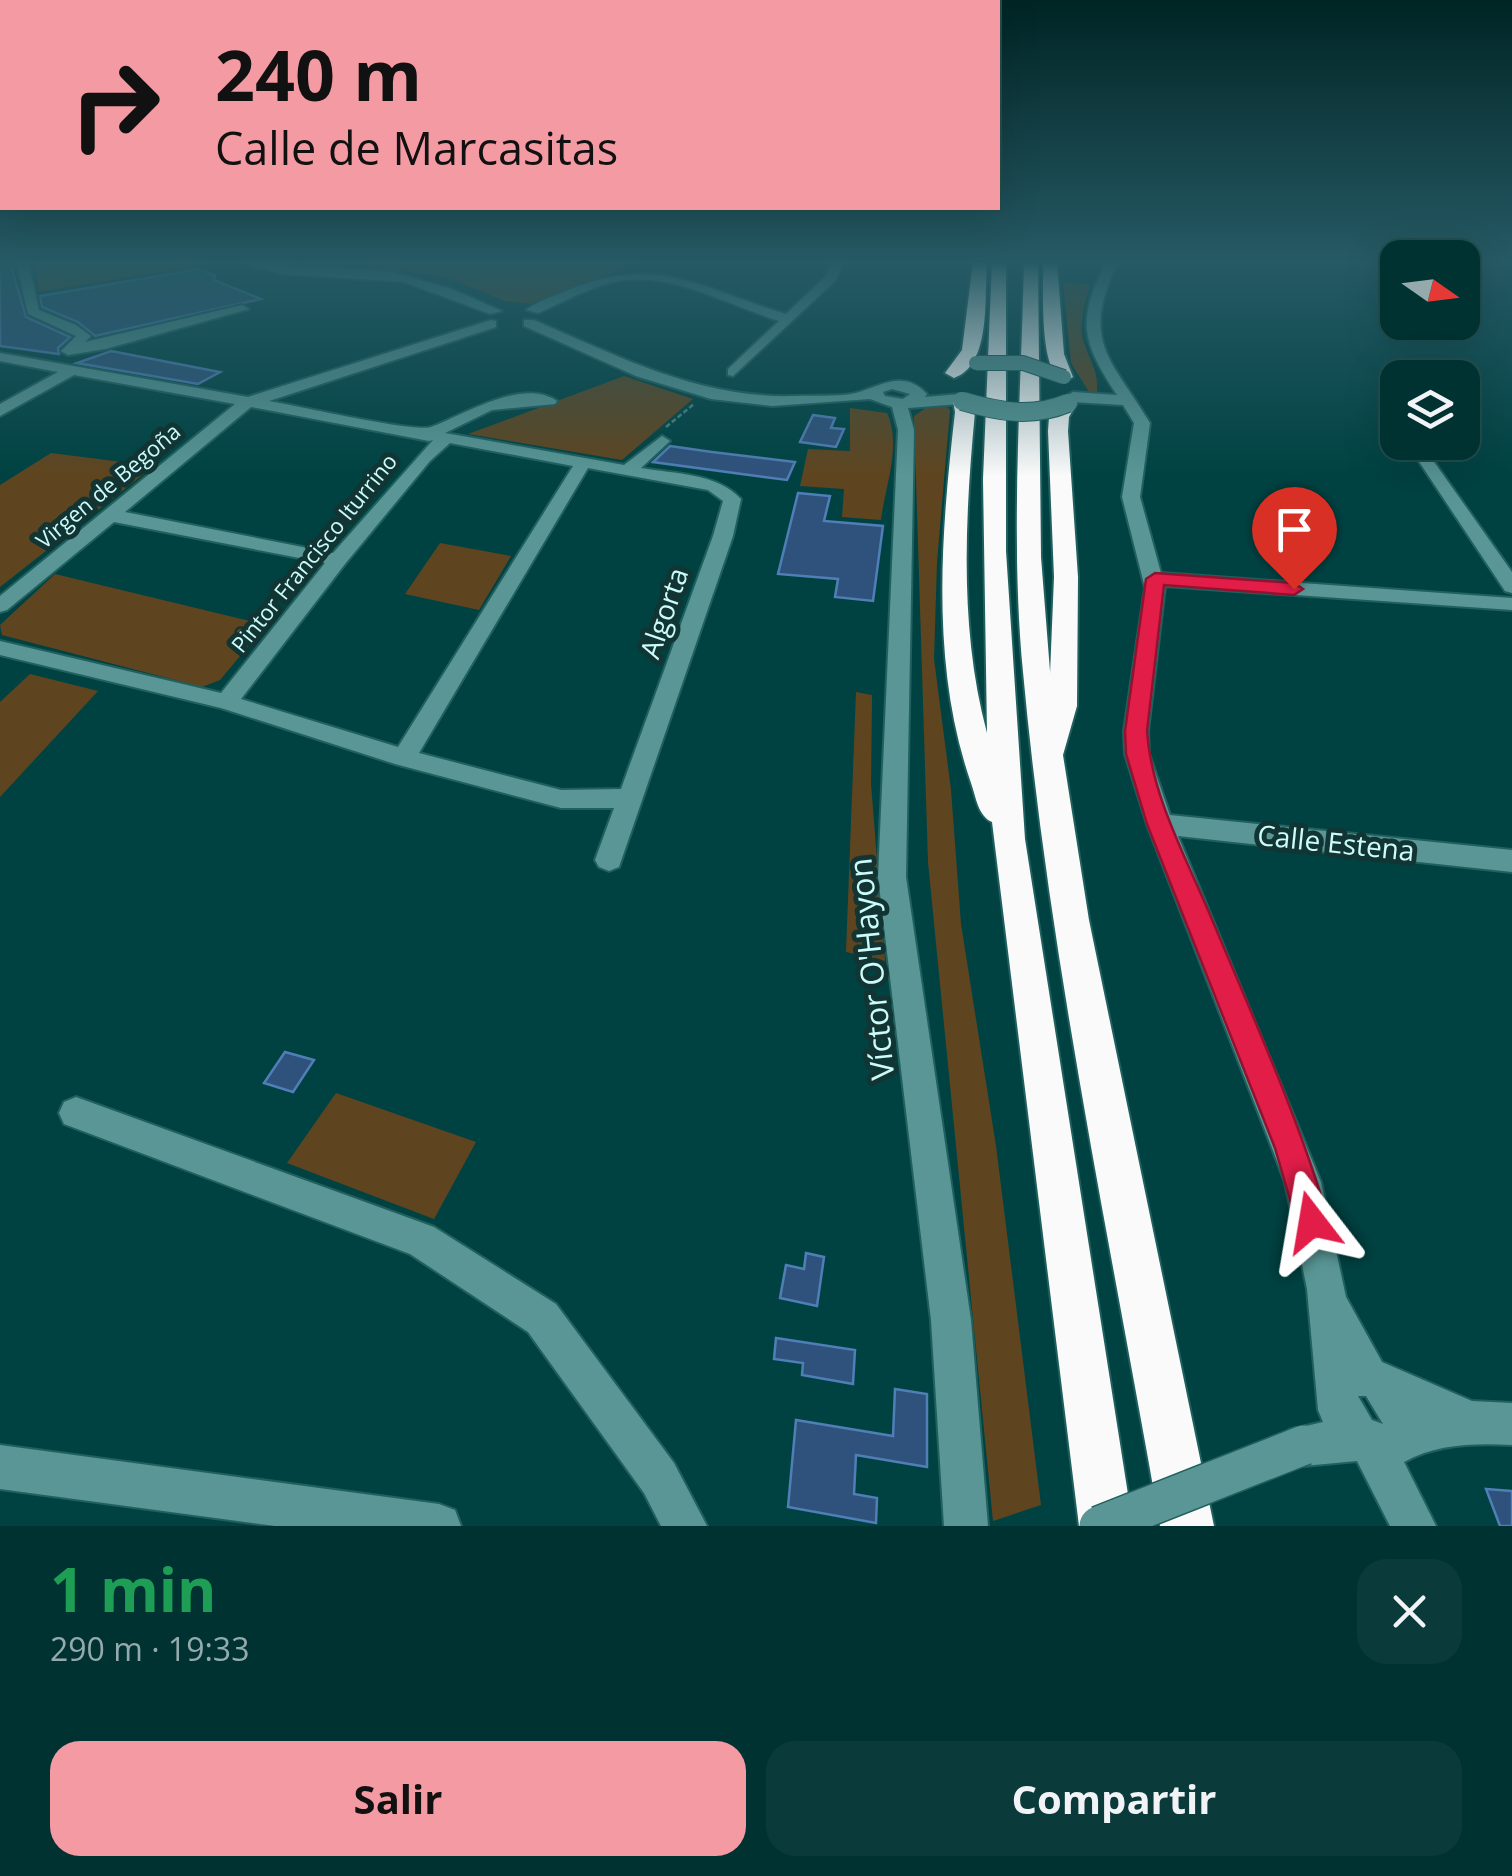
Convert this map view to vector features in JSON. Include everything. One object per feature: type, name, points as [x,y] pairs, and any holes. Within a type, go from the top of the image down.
[{"type":"highway","points":[[974,333],[972,350],[956,390],[965,412],[954,538],[957,621],[978,769],[1009,839]]},
{"type":"highway","points":[[997,333],[992,577],[995,673],[1009,839],[1102,1526]]},
{"type":"highway","points":[[1031,333],[1029,557],[1048,762],[1072,920],[1188,1526]]},
{"type":"highway","points":[[1053,333],[1054,354],[1064,377]]},
{"type":"highway","points":[[1048,762],[1064,706],[1066,577],[1058,431],[1060,417],[1071,400]]},
{"type":"street","points":[[41,364],[74,347],[84,336],[82,333]]},
{"type":"street","points":[[74,347],[100,346],[149,333]]},
{"type":"street","points":[[246,402],[461,333]]},
{"type":"street","points":[[551,333],[706,394],[764,400],[899,398],[956,390],[1011,413],[1054,410],[1071,400],[1124,400]]},
{"type":"street","points":[[733,372],[773,333]]},
{"type":"street","points":[[1094,333],[1099,357],[1142,423],[1130,496],[1155,579],[1136,731],[1137,754],[1160,824],[1291,1148],[1326,1289],[1356,1385],[1346,1424],[1383,1440],[1417,1526]]},
{"type":"street","points":[[0,357],[622,470],[662,441]]},
{"type":"street","points":[[956,390],[976,363],[1023,363],[1064,377],[1074,387],[1071,400]]},
{"type":"street","points":[[0,411],[72,370]]},
{"type":"street","name":"Víctor O'Hayon","points":[[899,398],[906,430],[892,877],[951,1320],[966,1526]]},
{"type":"street","name":"Pintor Francisco Iturrino","points":[[226,702],[458,416],[486,404],[549,401]]},
{"type":"street","name":"Virgen de Begoña","points":[[0,606],[246,402]]},
{"type":"street","points":[[1423,460],[1512,587]]},
{"type":"street","points":[[404,758],[583,463]]},
{"type":"street","name":"Algorta","points":[[609,860],[723,536],[732,499],[714,486],[622,470]]},
{"type":"street","points":[[109,515],[338,560]]},
{"type":"street","points":[[1155,579],[1512,604]]},
{"type":"street","points":[[0,648],[226,702],[404,758],[560,800],[631,798]]},
{"type":"street","name":"Calle Estena","points":[[1160,824],[1512,861]]},
{"type":"street","points":[[76,1113],[421,1240],[542,1318],[660,1478],[685,1526]]},
{"type":"street","points":[[1356,1385],[1491,1423]]},
{"type":"street","points":[[1304,1445],[1356,1385]]},
{"type":"street","points":[[1102,1526],[1304,1445],[1383,1440],[1491,1423]]},
{"type":"street","points":[[0,1467],[439,1526]]},
{"type":"shaded area","points":[[1068,333],[1083,333],[1097,392],[1089,392],[1071,363]]},
{"type":"shaded area","points":[[624,376],[693,399],[622,460],[468,434]]},
{"type":"shaded area","points":[[930,405],[950,410],[937,562],[934,659],[951,790],[961,924],[996,1146],[1041,1505],[993,1521],[928,862],[914,416]]},
{"type":"shaded area","points":[[850,408],[887,413],[891,426],[893,452],[881,520],[842,517],[844,489],[800,486],[808,449],[850,451]]},
{"type":"shaded area","points":[[51,453],[154,466],[0,587],[0,485]]},
{"type":"shaded area","points":[[440,543],[511,556],[479,610],[405,594]]},
{"type":"shaded area","points":[[55,574],[266,625],[220,680],[202,687],[2,635],[0,625]]},
{"type":"shaded area","points":[[30,674],[98,691],[0,797],[0,702]]},
{"type":"shaded area","points":[[856,692],[872,695],[871,784],[885,961],[846,952]]},
{"type":"shaded area","points":[[336,1093],[476,1142],[434,1219],[287,1163]]},
{"type":"building","points":[[0,333],[62,333],[70,337],[58,348],[59,354],[0,346]]},
{"type":"building","points":[[111,351],[220,372],[198,384],[77,363]]},
{"type":"building","points":[[813,415],[835,418],[831,428],[844,429],[836,447],[800,442]]},
{"type":"building","points":[[670,446],[795,462],[787,480],[653,462]]},
{"type":"building","points":[[798,493],[830,496],[824,521],[883,526],[873,601],[835,597],[838,579],[778,574]]},
{"type":"building","points":[[285,1052],[314,1060],[293,1092],[264,1083]]},
{"type":"building","points":[[806,1253],[824,1257],[817,1306],[780,1298],[786,1265],[804,1269]]},
{"type":"building","points":[[776,1338],[855,1350],[853,1384],[802,1375],[803,1363],[774,1359]]},
{"type":"building","points":[[895,1389],[927,1394],[927,1467],[856,1455],[854,1494],[877,1498],[876,1523],[788,1507],[796,1420],[893,1436]]},
{"type":"building","points":[[1486,1489],[1512,1491],[1512,1526],[1500,1526]]},
{"type":"route","points":[[1294,589],[1155,579],[1136,731],[1137,754],[1146,785],[1291,1148],[1312,1222]]}]
